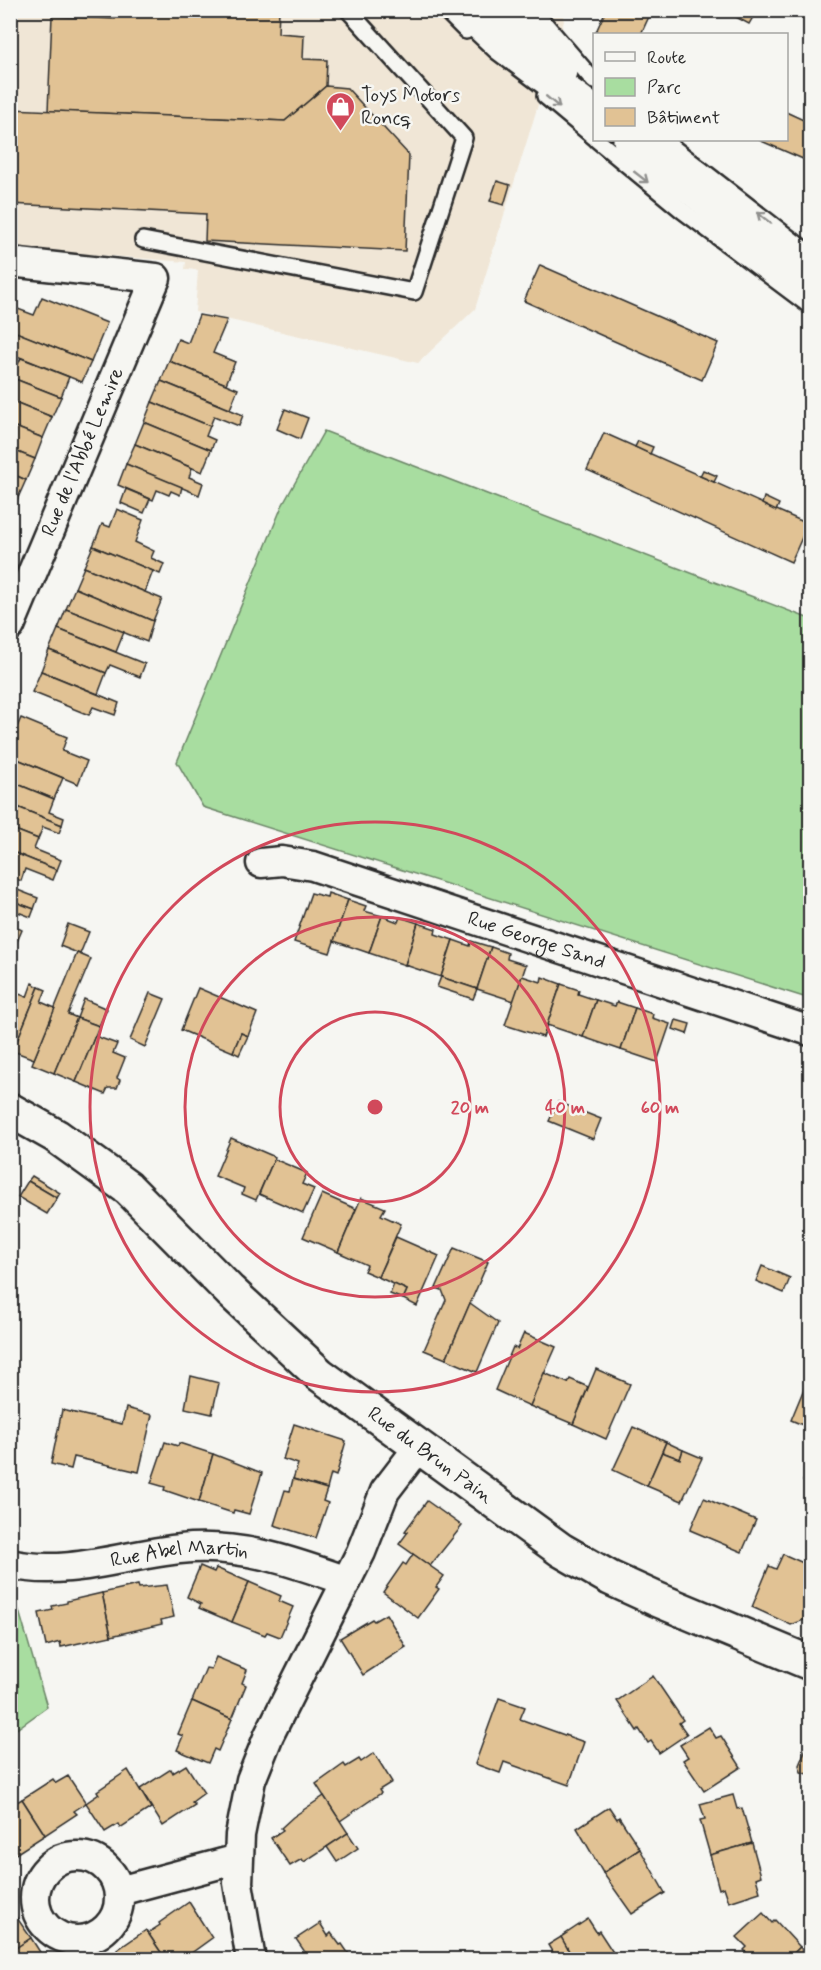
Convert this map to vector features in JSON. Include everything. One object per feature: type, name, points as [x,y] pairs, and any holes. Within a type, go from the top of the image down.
[{"type":"main road","points":[[466,10],[502,44],[593,112]]},
{"type":"main road","points":[[509,10],[567,79],[593,105]]},
{"type":"main road","points":[[631,141],[810,280]]},
{"type":"main road","name":"Rue du Brun Pain","points":[[10,1110],[56,1136],[104,1169],[151,1210],[230,1291],[319,1374],[561,1550],[610,1578],[751,1640],[810,1662]]},
{"type":"street","name":"Rue de l'Abbé Lemire","points":[[10,262],[156,278],[10,627]]},
{"type":"street","name":"Rue George Sand","points":[[261,863],[282,861],[313,866],[810,1031]]},
{"type":"street","points":[[251,1959],[241,1907],[238,1859],[245,1807],[258,1759],[346,1581],[385,1491],[418,1448]]},
{"type":"street","name":"Rue Abel Martin","points":[[10,1564],[56,1569],[150,1553],[212,1547],[268,1555],[346,1581]]},
{"type":"street","points":[[119,1892],[238,1859]]},
{"type":"lane","points":[[143,240],[414,292],[464,138],[348,10]]},
{"type":"lane","points":[[445,10],[505,65],[593,137]]},
{"type":"lane","points":[[533,10],[593,80]]},
{"type":"lane","points":[[598,141],[683,211],[810,306]]},
{"type":"lane","points":[[664,141],[810,254]]},
{"type":"shaded area","points":[[562,10],[564,21],[475,309],[418,363],[195,312],[198,270],[185,269],[186,262],[11,248],[10,11]]},
{"type":"green space","points":[[324,431],[810,619],[810,999],[203,807],[177,762],[282,506]]},
{"type":"green space","points":[[11,1596],[15,1597],[47,1707],[11,1733]]},
{"type":"building","points":[[116,10],[279,10],[278,33],[304,35],[303,59],[327,60],[326,86],[285,121],[48,111],[52,16],[115,19]]},
{"type":"building","points":[[606,10],[652,10],[641,33],[595,33]]},
{"type":"building","points":[[734,10],[757,10],[749,24],[732,15]]},
{"type":"building","points":[[326,86],[347,88],[409,155],[405,251],[205,241],[206,214],[10,204],[11,109],[285,121]]},
{"type":"building","points":[[788,113],[810,123],[810,162],[761,141],[788,141]]},
{"type":"building","points":[[497,181],[510,185],[504,205],[490,201]]},
{"type":"building","points":[[540,265],[718,343],[702,380],[524,301]]},
{"type":"building","points":[[42,297],[107,323],[91,362],[10,330],[10,306],[34,315]]},
{"type":"building","points":[[199,315],[227,320],[213,353],[235,362],[226,384],[169,361],[178,339],[188,343]]},
{"type":"building","points":[[11,330],[91,362],[82,382],[12,354],[16,345],[10,343]]},
{"type":"building","points":[[21,358],[69,377],[61,397],[10,377],[10,360],[18,364]]},
{"type":"building","points":[[169,361],[238,389],[230,409],[161,381]]},
{"type":"building","points":[[10,377],[61,397],[52,417],[10,400]]},
{"type":"building","points":[[161,381],[243,415],[239,426],[214,416],[210,426],[152,402]]},
{"type":"building","points":[[10,400],[52,417],[43,438],[10,425]]},
{"type":"building","points":[[152,402],[210,426],[206,436],[215,440],[211,450],[144,422]]},
{"type":"building","points":[[285,409],[308,418],[300,439],[277,429]]},
{"type":"building","points":[[144,422],[211,450],[202,472],[135,444]]},
{"type":"building","points":[[10,425],[43,438],[35,459],[10,449]]},
{"type":"building","points":[[604,433],[808,524],[791,562],[587,470]]},
{"type":"building","points":[[638,441],[653,447],[650,454],[635,447]]},
{"type":"building","points":[[135,444],[192,468],[189,477],[203,483],[199,495],[126,464]]},
{"type":"building","points":[[10,449],[35,459],[26,480],[10,473]]},
{"type":"building","points":[[126,464],[182,487],[180,495],[171,491],[169,495],[157,490],[153,500],[118,485]]},
{"type":"building","points":[[703,470],[717,476],[714,482],[700,476]]},
{"type":"building","points":[[10,473],[26,480],[17,500],[10,497]]},
{"type":"building","points":[[126,489],[150,499],[144,513],[121,503]]},
{"type":"building","points":[[10,497],[17,500],[10,517]]},
{"type":"building","points":[[764,497],[779,504],[776,511],[762,504]]},
{"type":"building","points":[[117,509],[143,520],[135,542],[154,551],[151,558],[164,564],[160,574],[93,546],[102,524],[110,527]]},
{"type":"building","points":[[93,546],[153,571],[145,592],[84,567]]},
{"type":"building","points":[[84,567],[162,599],[153,621],[75,588]]},
{"type":"building","points":[[75,588],[153,621],[147,642],[66,609]]},
{"type":"building","points":[[66,609],[124,632],[116,652],[58,629]]},
{"type":"building","points":[[58,629],[145,664],[140,677],[110,665],[106,673],[49,650]]},
{"type":"building","points":[[49,650],[106,673],[98,694],[41,671]]},
{"type":"building","points":[[41,671],[119,703],[115,715],[93,707],[89,715],[32,692]]},
{"type":"building","points":[[21,718],[67,737],[62,751],[87,761],[78,784],[10,756],[10,743]]},
{"type":"building","points":[[10,756],[63,778],[54,799],[10,781]]},
{"type":"building","points":[[10,781],[54,799],[49,812],[64,818],[62,825],[10,804]]},
{"type":"building","points":[[10,804],[62,825],[59,833],[43,827],[38,839],[10,828]]},
{"type":"building","points":[[10,828],[38,839],[34,849],[61,860],[57,870],[10,851]]},
{"type":"building","points":[[10,851],[57,870],[53,880],[25,869],[21,881],[10,876]]},
{"type":"building","points":[[10,887],[38,898],[34,909],[10,900]]},
{"type":"building","points":[[311,893],[327,897],[328,893],[348,900],[330,953],[294,942]]},
{"type":"building","points":[[10,900],[34,909],[31,917],[10,909]]},
{"type":"building","points":[[348,900],[366,906],[364,911],[382,916],[369,953],[334,941]]},
{"type":"building","points":[[382,916],[398,922],[400,917],[418,923],[405,965],[369,953]]},
{"type":"building","points":[[418,923],[436,929],[435,934],[453,940],[441,977],[405,965]]},
{"type":"building","points":[[68,924],[89,932],[80,954],[60,946]]},
{"type":"building","points":[[16,927],[22,930],[10,958],[10,941]]},
{"type":"building","points":[[453,940],[470,946],[471,941],[491,947],[477,989],[441,977]]},
{"type":"building","points":[[491,947],[508,953],[507,959],[526,965],[514,1001],[477,989]]},
{"type":"building","points":[[77,953],[91,959],[68,1014],[77,1018],[54,1073],[32,1064]]},
{"type":"building","points":[[522,976],[541,982],[542,977],[561,984],[543,1037],[505,1025]]},
{"type":"building","points":[[441,977],[477,989],[473,999],[437,987]]},
{"type":"building","points":[[10,981],[18,984],[10,1001]]},
{"type":"building","points":[[32,983],[39,987],[13,1051],[10,1050],[10,1001],[14,992],[27,997]]},
{"type":"building","points":[[561,984],[579,990],[578,994],[596,1000],[583,1037],[547,1025]]},
{"type":"building","points":[[39,987],[46,990],[41,1002],[55,1008],[34,1059],[13,1051]]},
{"type":"building","points":[[198,988],[257,1013],[248,1036],[241,1033],[233,1052],[181,1030]]},
{"type":"building","points":[[150,993],[165,999],[145,1047],[130,1040]]},
{"type":"building","points":[[84,999],[107,1009],[99,1026],[77,1018]]},
{"type":"building","points":[[596,1000],[615,1006],[617,1002],[635,1008],[621,1050],[583,1037]]},
{"type":"building","points":[[635,1008],[653,1014],[652,1018],[670,1024],[657,1062],[621,1050]]},
{"type":"building","points":[[77,1018],[99,1026],[76,1082],[54,1073]]},
{"type":"building","points":[[676,1020],[690,1024],[687,1034],[673,1029]]},
{"type":"building","points":[[241,1033],[248,1036],[239,1055],[233,1052]]},
{"type":"building","points":[[95,1036],[117,1044],[113,1053],[125,1058],[117,1078],[120,1080],[117,1088],[108,1088],[105,1094],[76,1082]]},
{"type":"building","points":[[558,1102],[601,1119],[593,1139],[549,1121]]},
{"type":"building","points":[[231,1138],[275,1157],[256,1200],[242,1194],[244,1188],[215,1176]]},
{"type":"building","points":[[274,1159],[307,1173],[302,1184],[314,1189],[303,1213],[259,1194]]},
{"type":"building","points":[[32,1176],[60,1193],[57,1198],[28,1181]]},
{"type":"building","points":[[28,1181],[57,1198],[47,1214],[18,1197]]},
{"type":"building","points":[[322,1194],[356,1209],[338,1252],[303,1237]]},
{"type":"building","points":[[361,1198],[385,1208],[381,1215],[401,1224],[378,1277],[364,1271],[367,1265],[338,1252]]},
{"type":"building","points":[[396,1237],[439,1256],[417,1306],[403,1299],[407,1290],[378,1277]]},
{"type":"building","points":[[454,1248],[488,1262],[446,1359],[424,1350],[446,1300],[442,1290],[436,1288]]},
{"type":"building","points":[[762,1266],[790,1278],[784,1293],[756,1281]]},
{"type":"building","points":[[394,1284],[407,1290],[403,1299],[390,1294]]},
{"type":"building","points":[[470,1303],[498,1323],[477,1372],[446,1359]]},
{"type":"building","points":[[524,1333],[556,1347],[530,1406],[495,1390],[513,1347],[517,1349]]},
{"type":"building","points":[[596,1369],[630,1384],[606,1439],[573,1424]]},
{"type":"building","points":[[544,1373],[568,1383],[570,1379],[588,1387],[573,1424],[530,1406]]},
{"type":"building","points":[[810,1374],[810,1428],[791,1420]]},
{"type":"building","points":[[191,1376],[219,1383],[212,1414],[185,1408]]},
{"type":"building","points":[[126,1408],[152,1415],[139,1472],[74,1457],[71,1469],[51,1464],[62,1410],[122,1424]]},
{"type":"building","points":[[294,1424],[346,1441],[336,1476],[331,1474],[327,1489],[293,1479],[298,1464],[283,1459]]},
{"type":"building","points":[[633,1427],[666,1442],[647,1486],[613,1470]]},
{"type":"building","points":[[165,1442],[178,1446],[179,1443],[213,1454],[199,1502],[151,1483]]},
{"type":"building","points":[[666,1442],[683,1450],[680,1459],[662,1452]]},
{"type":"building","points":[[683,1450],[702,1458],[682,1501],[647,1486],[662,1452],[680,1459]]},
{"type":"building","points":[[213,1454],[262,1473],[249,1514],[234,1510],[233,1513],[199,1502]]},
{"type":"building","points":[[810,1463],[810,1484],[803,1481]]},
{"type":"building","points":[[293,1479],[327,1489],[323,1501],[328,1503],[316,1538],[274,1525],[285,1490],[290,1491]]},
{"type":"building","points":[[704,1498],[756,1520],[742,1552],[690,1530]]},
{"type":"building","points":[[427,1501],[462,1526],[430,1566],[399,1544],[408,1532],[405,1531]]},
{"type":"building","points":[[810,1522],[810,1544],[803,1540]]},
{"type":"building","points":[[413,1554],[444,1576],[436,1587],[439,1589],[418,1618],[383,1592],[403,1563],[406,1565]]},
{"type":"building","points":[[783,1554],[810,1566],[810,1606],[804,1620],[791,1625],[752,1607],[769,1566],[776,1569]]},
{"type":"building","points":[[200,1566],[214,1572],[216,1568],[249,1582],[232,1622],[199,1608],[201,1604],[187,1597]]},
{"type":"building","points":[[249,1582],[281,1596],[279,1601],[293,1607],[280,1637],[267,1632],[265,1635],[232,1622]]},
{"type":"building","points":[[138,1585],[139,1588],[167,1585],[174,1617],[161,1620],[162,1624],[111,1636],[102,1593]]},
{"type":"building","points":[[102,1593],[111,1636],[61,1647],[60,1642],[46,1646],[39,1613],[53,1610],[52,1606],[67,1603],[67,1601]]},
{"type":"building","points":[[386,1614],[406,1647],[363,1675],[340,1638],[372,1619],[374,1621]]},
{"type":"building","points":[[216,1657],[247,1670],[242,1683],[246,1685],[232,1719],[192,1701],[206,1668],[211,1669]]},
{"type":"building","points":[[653,1676],[683,1720],[679,1723],[687,1734],[659,1753],[651,1741],[648,1743],[639,1729],[637,1731],[617,1701]]},
{"type":"building","points":[[499,1698],[525,1707],[520,1719],[584,1742],[569,1785],[504,1762],[500,1773],[475,1764]]},
{"type":"building","points":[[192,1701],[232,1719],[218,1751],[214,1749],[208,1763],[177,1750],[183,1736],[178,1734]]},
{"type":"building","points":[[709,1727],[716,1738],[721,1736],[741,1767],[704,1791],[683,1760],[688,1757],[680,1745]]},
{"type":"building","points":[[810,1739],[810,1775],[801,1772],[799,1765]]},
{"type":"building","points":[[374,1753],[392,1782],[379,1790],[381,1793],[340,1821],[316,1784],[344,1764],[346,1767],[359,1759],[361,1762]]},
{"type":"building","points":[[186,1765],[204,1793],[192,1802],[195,1805],[163,1826],[140,1789],[171,1769],[173,1773]]},
{"type":"building","points":[[128,1770],[151,1808],[120,1828],[118,1824],[105,1832],[86,1803],[99,1794],[97,1791]]},
{"type":"building","points":[[68,1776],[86,1803],[74,1811],[77,1814],[45,1835],[22,1799],[53,1779],[56,1783]]},
{"type":"building","points":[[733,1795],[737,1809],[742,1808],[752,1843],[710,1855],[700,1820],[705,1819],[700,1804]]},
{"type":"building","points":[[324,1796],[348,1833],[304,1862],[302,1859],[290,1866],[271,1838],[283,1830],[281,1828],[293,1817]]},
{"type":"building","points":[[22,1799],[45,1835],[14,1855],[10,1852],[10,1806]]},
{"type":"building","points":[[609,1807],[617,1819],[619,1817],[640,1849],[603,1873],[577,1828]]},
{"type":"building","points":[[348,1833],[358,1848],[337,1862],[327,1847]]},
{"type":"building","points":[[752,1843],[761,1876],[756,1878],[760,1892],[729,1902],[724,1887],[719,1889],[710,1855]]},
{"type":"building","points":[[640,1849],[665,1893],[632,1914],[603,1873]]},
{"type":"building","points":[[189,1902],[212,1938],[183,1959],[181,1957],[166,1960],[148,1933]]},
{"type":"building","points":[[10,1908],[31,1938],[10,1952]]},
{"type":"building","points":[[763,1913],[772,1923],[775,1920],[800,1947],[787,1960],[753,1960],[744,1950],[747,1947],[737,1937]]},
{"type":"building","points":[[588,1919],[618,1960],[560,1960],[570,1953],[561,1937]]},
{"type":"building","points":[[320,1923],[328,1936],[331,1933],[353,1960],[304,1960],[301,1955],[305,1952],[296,1939]]},
{"type":"building","points":[[146,1930],[166,1960],[112,1960],[120,1954],[117,1950]]},
{"type":"building","points":[[561,1937],[570,1953],[557,1960],[548,1945]]},
{"type":"building","points":[[31,1938],[45,1960],[10,1960],[10,1952]]},
{"type":"building","points":[[800,1947],[810,1960],[787,1960]]},
{"type":"place","name":"Toys Motors Roncq","points":[[340,132]]}]
